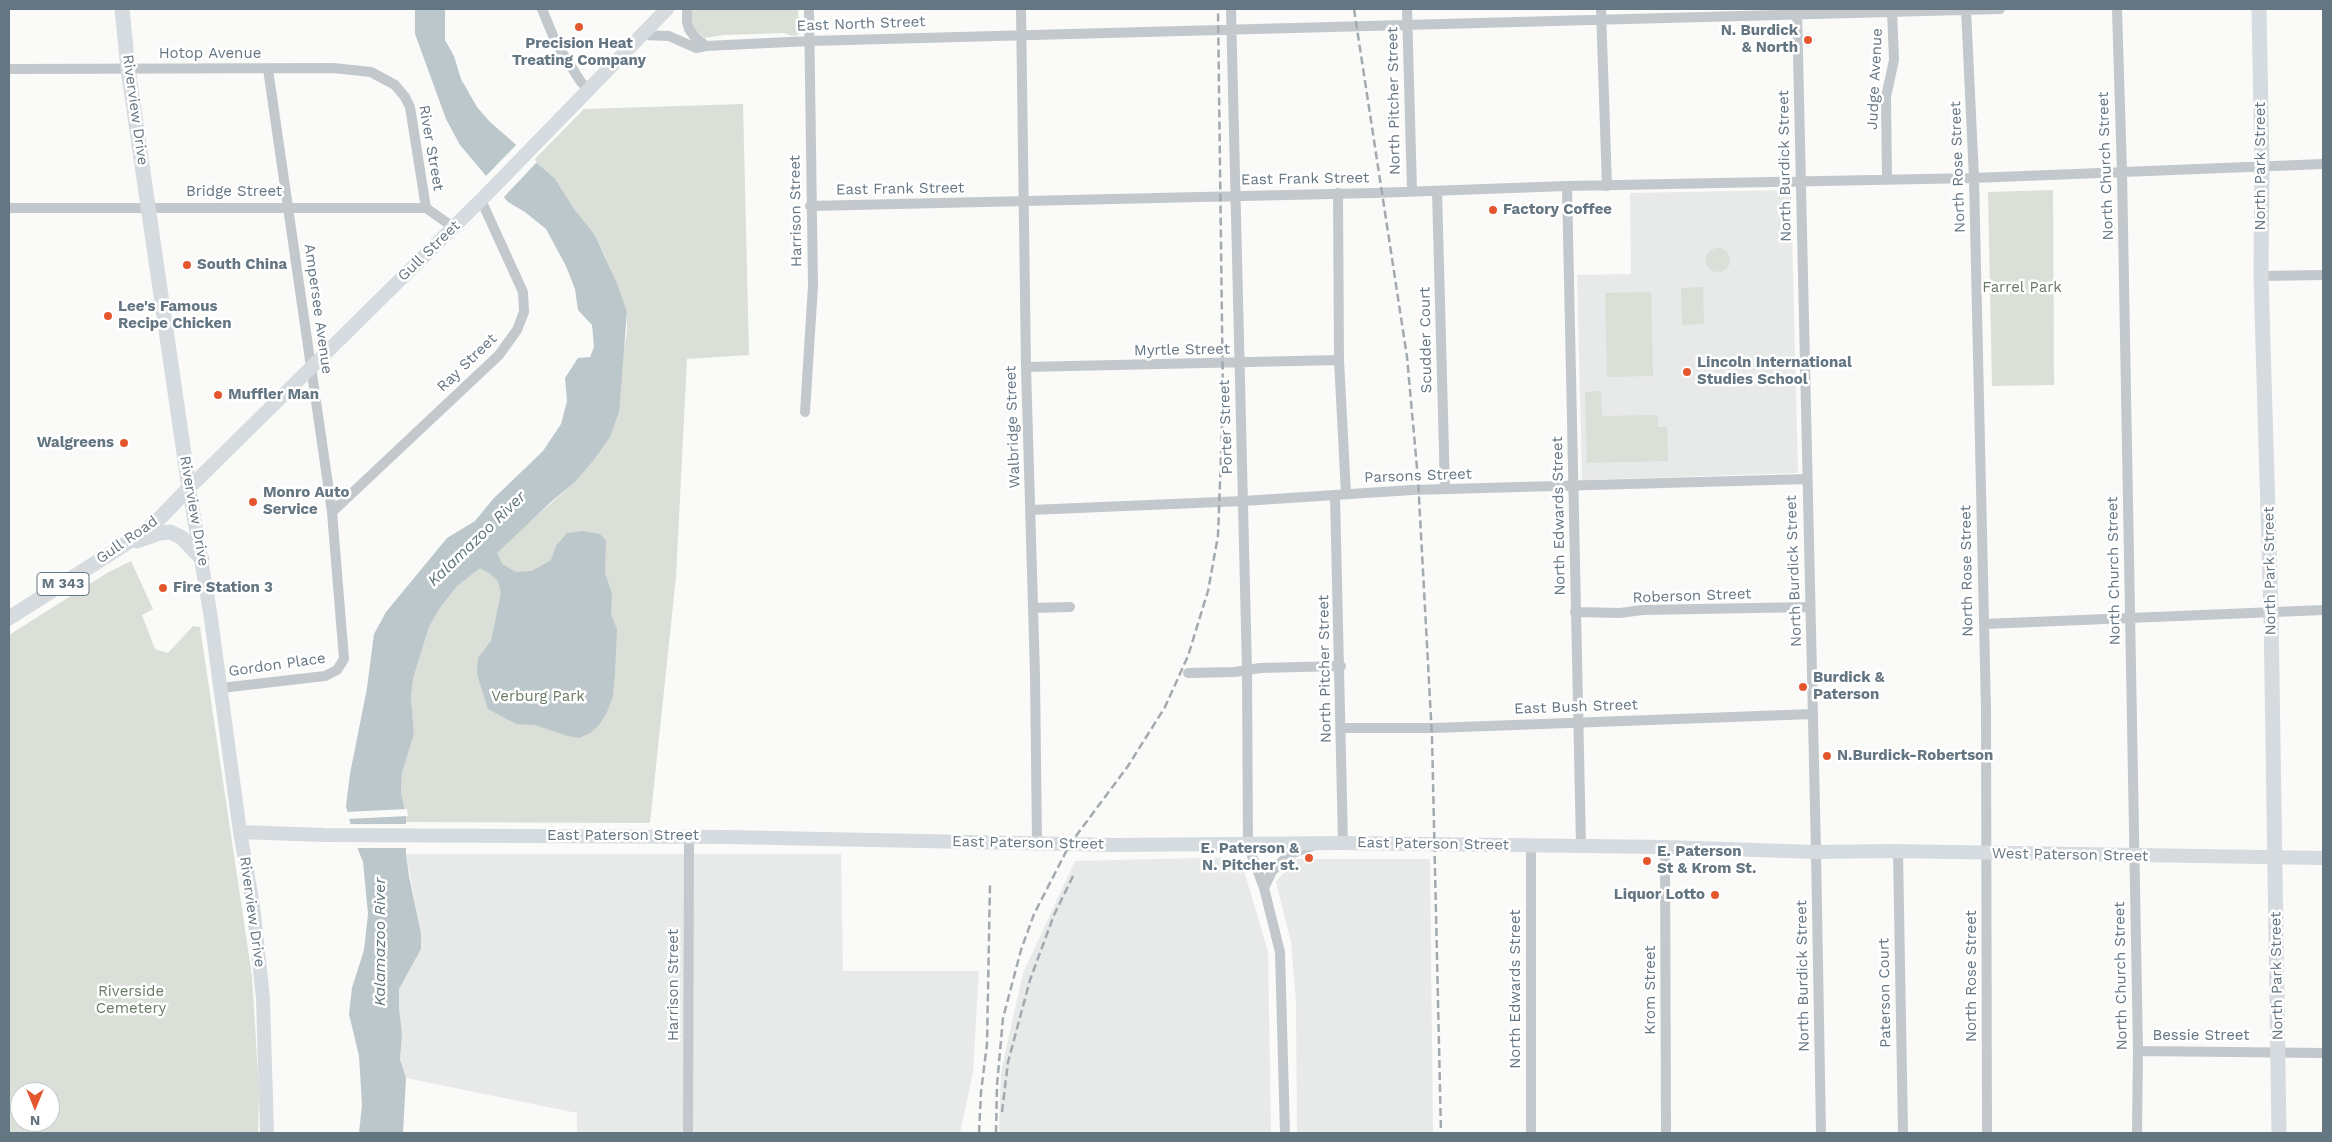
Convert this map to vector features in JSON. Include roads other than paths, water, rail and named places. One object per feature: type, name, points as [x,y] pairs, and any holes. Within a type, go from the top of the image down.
[{"type":"main road","name":"Riverview Drive","points":[[122,9],[128,69],[189,488]]},
{"type":"main road","name":"North Park Street","points":[[2259,9],[2262,167],[2261,276],[2271,613],[2279,1133]]},
{"type":"main road","name":"Gull Road","points":[[9,618],[117,549],[161,517],[189,488]]},
{"type":"main road","points":[[117,549],[160,533],[170,532],[181,537],[202,559]]},
{"type":"street","points":[[542,9],[556,43],[581,82],[589,90]]},
{"type":"street","points":[[687,9],[686,22],[689,29],[706,46]]},
{"type":"street","name":"Harrison Street","points":[[805,412],[813,286],[810,206],[809,9]]},
{"type":"street","name":"Walbridge Street","points":[[1021,9],[1026,367],[1037,844]]},
{"type":"street","name":"Porter Street","points":[[1231,9],[1247,670],[1248,845]]},
{"type":"street","name":"North Pitcher Street","points":[[1407,9],[1412,192]]},
{"type":"street","name":"North Rose Street","points":[[1966,9],[1974,178],[1984,624],[1987,853],[1987,1133]]},
{"type":"street","name":"East North Street","points":[[642,35],[669,36],[696,48],[810,40],[1408,24],[1602,14],[1796,11],[1892,12],[2000,9]]},
{"type":"street","name":"North Church Street","points":[[2117,9],[2122,172],[2138,1051],[2137,1133]]},
{"type":"street","name":"Gull Street","points":[[189,488],[311,365],[453,227],[668,10]]},
{"type":"street","name":"North Burdick Street","points":[[1796,11],[1816,852],[1820,1133]]},
{"type":"street","name":"Judge Avenue","points":[[1888,179],[1886,97],[1894,60],[1892,12]]},
{"type":"street","points":[[1602,14],[1607,186]]},
{"type":"street","name":"Hotop Avenue","points":[[9,69],[347,68],[380,75]]},
{"type":"street","name":"Ampersee Avenue","points":[[268,69],[332,512],[344,650],[344,659],[337,670]]},
{"type":"street","name":"River Street","points":[[380,75],[400,90],[410,107],[426,208]]},
{"type":"street","name":"East Frank Street","points":[[810,206],[1412,192],[1567,186],[1974,178],[2323,164]]},
{"type":"street","name":"North Edwards Street","points":[[1567,186],[1581,846]]},
{"type":"street","name":"Scudder Court","points":[[1436,191],[1445,490]]},
{"type":"street","points":[[1338,193],[1340,360],[1346,494]]},
{"type":"street","name":"Ray Street","points":[[332,512],[499,355],[517,330],[524,312],[523,292],[482,198]]},
{"type":"street","name":"Bridge Street","points":[[9,208],[426,208]]},
{"type":"street","points":[[426,208],[453,227]]},
{"type":"street","points":[[2261,276],[2323,275]]},
{"type":"street","name":"Myrtle Street","points":[[1026,367],[1340,360]]},
{"type":"street","name":"Parsons Street","points":[[1030,510],[1243,501],[1335,494],[1807,479]]},
{"type":"street","name":"Riverview Drive","points":[[189,488],[202,559],[240,832],[253,905],[263,998],[267,1133]]},
{"type":"street","name":"North Pitcher Street","points":[[1335,494],[1343,843]]},
{"type":"street","points":[[1033,608],[1070,607]]},
{"type":"street","name":"Roberson Street","points":[[1575,612],[1620,613],[1642,610],[1810,607]]},
{"type":"street","points":[[1984,624],[2323,610]]},
{"type":"street","points":[[1188,673],[1340,666]]},
{"type":"street","name":"Gordon Place","points":[[221,688],[306,679],[332,674],[337,670]]},
{"type":"street","name":"East Bush Street","points":[[1341,728],[1434,728],[1578,721],[1813,714]]},
{"type":"street","name":"East Paterson Street","points":[[240,832],[324,835],[689,837],[1037,844],[1248,845],[1343,843],[1531,845],[1816,852]]},
{"type":"street","name":"Harrison Street","points":[[688,1133],[689,837]]},
{"type":"street","points":[[1264,888],[1272,871],[1290,854],[1319,843]]},
{"type":"street","points":[[1248,845],[1264,888],[1280,952],[1285,1133]]},
{"type":"street","name":"North Edwards Street","points":[[1531,845],[1531,1133]]},
{"type":"street","name":"Krom Street","points":[[1665,847],[1666,1133]]},
{"type":"street","name":"West Paterson Street","points":[[1816,852],[2323,858]]},
{"type":"street","name":"Paterson Court","points":[[1898,852],[1903,1133]]},
{"type":"street","name":"Bessie Street","points":[[2138,1051],[2323,1053]]},
{"type":"water","name":"Kalamazoo River","points":[[415,9],[445,9],[445,40],[454,56],[461,79],[477,107],[489,121],[555,179],[574,209],[595,235],[618,286],[627,312],[619,412],[610,437],[574,483],[497,553],[502,564],[516,572],[532,571],[551,560],[556,546],[567,533],[583,531],[600,534],[606,541],[605,573],[612,594],[611,615],[617,629],[615,672],[613,696],[607,712],[599,725],[590,733],[579,738],[535,725],[516,724],[488,709],[477,674],[478,658],[491,641],[501,593],[498,581],[480,568],[457,586],[440,608],[429,627],[413,679],[411,698],[414,734],[402,773],[401,792],[406,817],[406,854],[409,876],[421,933],[421,949],[399,989],[402,1035],[400,1059],[406,1078],[403,1133],[359,1133],[362,1105],[359,1056],[349,1014],[352,988],[364,950],[368,914],[363,862],[355,842],[346,806],[350,774],[367,688],[374,634],[386,612],[447,538],[475,521],[493,499],[543,451],[561,424],[567,401],[565,378],[578,358],[590,357],[594,347],[592,325],[578,310],[575,289],[566,266],[546,229],[525,212],[508,202],[460,145],[446,119],[415,34]]},
{"type":"railway","points":[[996,1133],[997,1085],[1003,1018],[1021,950],[1034,914],[1070,844],[1128,766],[1165,707],[1188,656],[1208,591],[1218,536],[1223,401],[1218,9]]},
{"type":"railway","points":[[1354,9],[1407,357],[1418,479],[1432,737],[1441,1133]]},
{"type":"railway","points":[[1002,1112],[1008,1062],[1030,980],[1054,915],[1074,874]]},
{"type":"railway","points":[[979,1133],[981,1092],[987,1044],[990,884]]},
{"type":"place","name":"Precision Heat Treating Company","points":[[579,27]]},
{"type":"place","name":"N. Burdick & North","points":[[1808,40]]},
{"type":"place","name":"Factory Coffee","points":[[1493,210]]},
{"type":"place","name":"South China","points":[[187,265]]},
{"type":"place","name":"Lee's Famous Recipe Chicken","points":[[108,316]]},
{"type":"place","name":"Lincoln International Studies School","points":[[1687,372]]},
{"type":"place","name":"Muffler Man","points":[[218,395]]},
{"type":"place","name":"Walgreens","points":[[124,443]]},
{"type":"place","name":"Monro Auto Service","points":[[253,502]]},
{"type":"place","name":"Fire Station 3","points":[[163,588]]},
{"type":"place","name":"Burdick & Paterson","points":[[1803,687]]},
{"type":"place","name":"N.Burdick-Robertson","points":[[1827,756]]},
{"type":"place","name":"E. Paterson & N. Pitcher st.","points":[[1309,858]]},
{"type":"place","name":"E. Paterson St & Krom St.","points":[[1647,861]]},
{"type":"place","name":"Liquor Lotto","points":[[1715,895]]},
{"type":"park label","name":"Farrel Park","points":[[2022,288]]},
{"type":"park label","name":"Verburg Park","points":[[538,697]]},
{"type":"park label","name":"Riverside Cemetery","points":[[131,1000]]}]
